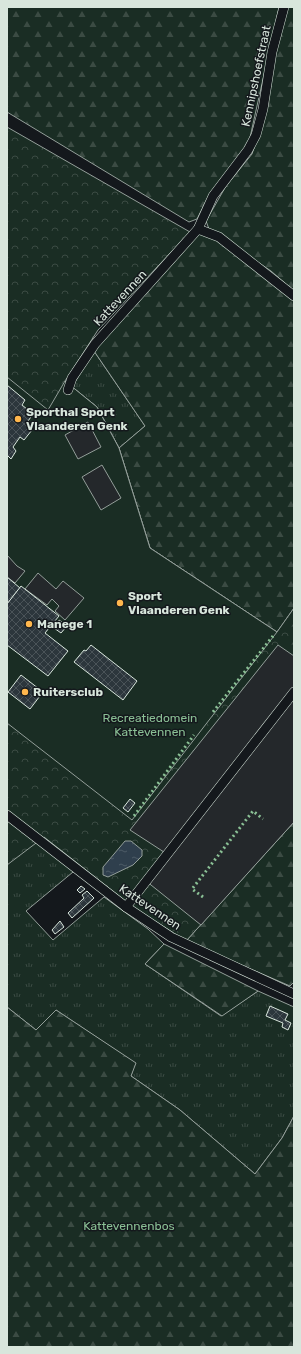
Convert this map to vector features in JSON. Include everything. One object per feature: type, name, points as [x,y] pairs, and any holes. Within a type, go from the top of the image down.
[{"type":"street","name":"Kennipshoefstraat","points":[[198,229],[213,196],[248,150],[256,135],[263,109],[272,52],[284,7]]},
{"type":"street","points":[[198,229],[219,237],[294,296]]},
{"type":"street","name":"Kattevennen","points":[[68,390],[72,378],[95,344],[198,229]]},
{"type":"street","points":[[126,907],[294,692]]},
{"type":"street","name":"Kattevennen","points":[[7,815],[126,907],[171,937],[294,994]]},
{"type":"green space","points":[[7,7],[279,7],[249,142],[208,197],[197,219],[189,222],[7,112]]},
{"type":"green space","points":[[287,7],[294,7],[294,291],[271,271],[209,229],[206,221],[226,186],[252,154],[264,118],[274,60]]},
{"type":"green space","name":"Recreatiedomein Kattevennen","points":[[7,127],[190,232],[98,330],[65,381],[97,407],[119,448],[150,548],[277,632],[294,608],[294,822],[186,941],[133,907],[44,837],[7,865]]},
{"type":"green space","points":[[199,233],[219,241],[294,298],[294,608],[277,632],[150,548],[119,448],[145,426],[94,351]]},
{"type":"green space","points":[[94,351],[145,426],[119,448],[97,407],[72,387]]},
{"type":"green space","name":"Sport Vlaanderen Genk","points":[[7,377],[48,410],[65,381],[97,407],[119,448],[150,548],[277,632],[132,820],[7,723]]},
{"type":"green space","points":[[294,822],[294,982],[290,986],[186,941]]},
{"type":"green space","points":[[14,826],[65,863],[73,872],[26,911],[53,940],[104,897],[148,929],[164,944],[145,964],[221,1016],[258,991],[294,1007],[294,1116],[282,1138],[255,1174],[180,1110],[131,1076],[135,1063],[56,1010],[36,1030],[7,1007],[7,841]]},
{"type":"green space","points":[[164,944],[258,991],[222,1016],[145,964]]},
{"type":"green space","name":"Kattevennenbos","points":[[7,1007],[36,1030],[56,1010],[136,1063],[131,1076],[180,1110],[255,1174],[282,1138],[294,1116],[294,1347],[7,1347]]},
{"type":"shaded area","points":[[88,422],[101,447],[78,459],[65,435]]},
{"type":"shaded area","points":[[102,465],[121,498],[101,510],[82,477]]},
{"type":"shaded area","points":[[7,555],[17,566],[25,571],[15,583],[7,577]]},
{"type":"shaded area","points":[[38,573],[56,589],[63,581],[84,598],[65,620],[55,611],[59,606],[52,599],[47,605],[25,589]]},
{"type":"shaded area","points":[[278,645],[294,656],[294,822],[201,925],[146,881],[167,854],[130,830]]},
{"type":"water","points":[[125,841],[131,841],[142,850],[142,856],[133,865],[108,877],[103,875],[103,867]]},
{"type":"building","name":"Sporthal Sport Vlaanderen Genk","points":[[7,385],[25,400],[22,405],[33,414],[26,424],[32,430],[24,440],[20,437],[13,447],[16,451],[11,459],[7,455]]},
{"type":"building","points":[[7,577],[20,588],[7,604]]},
{"type":"building","name":"Manege 1","points":[[21,586],[59,616],[45,633],[68,651],[48,676],[7,645],[7,604]]},
{"type":"building","points":[[59,620],[67,626],[61,633],[54,628]]},
{"type":"building","points":[[91,645],[137,681],[123,700],[74,662],[84,650],[86,651]]},
{"type":"building","name":"Ruitersclub","points":[[21,675],[43,692],[30,709],[8,692]]},
{"type":"building","points":[[130,799],[135,803],[128,812],[123,808]]},
{"type":"building","points":[[81,886],[85,889],[80,893],[77,890]]},
{"type":"building","points":[[87,891],[94,898],[72,918],[68,913],[84,898],[82,895]]},
{"type":"building","points":[[60,921],[64,927],[55,934],[52,930]]},
{"type":"building","points":[[270,1006],[288,1014],[285,1020],[291,1023],[288,1030],[282,1027],[283,1023],[266,1016]]},
{"type":"hedge","points":[[213,712],[273,636]]},
{"type":"hedge","points":[[134,816],[194,735]]},
{"type":"hedge","points":[[203,897],[192,889],[253,811],[263,819]]},
{"type":"place","name":"Sporthal Sport Vlaanderen Genk","points":[[18,419]]},
{"type":"place","name":"Sport Vlaanderen Genk","points":[[120,603]]},
{"type":"place","name":"Manege 1","points":[[29,624]]},
{"type":"place","name":"Ruitersclub","points":[[25,692]]}]
